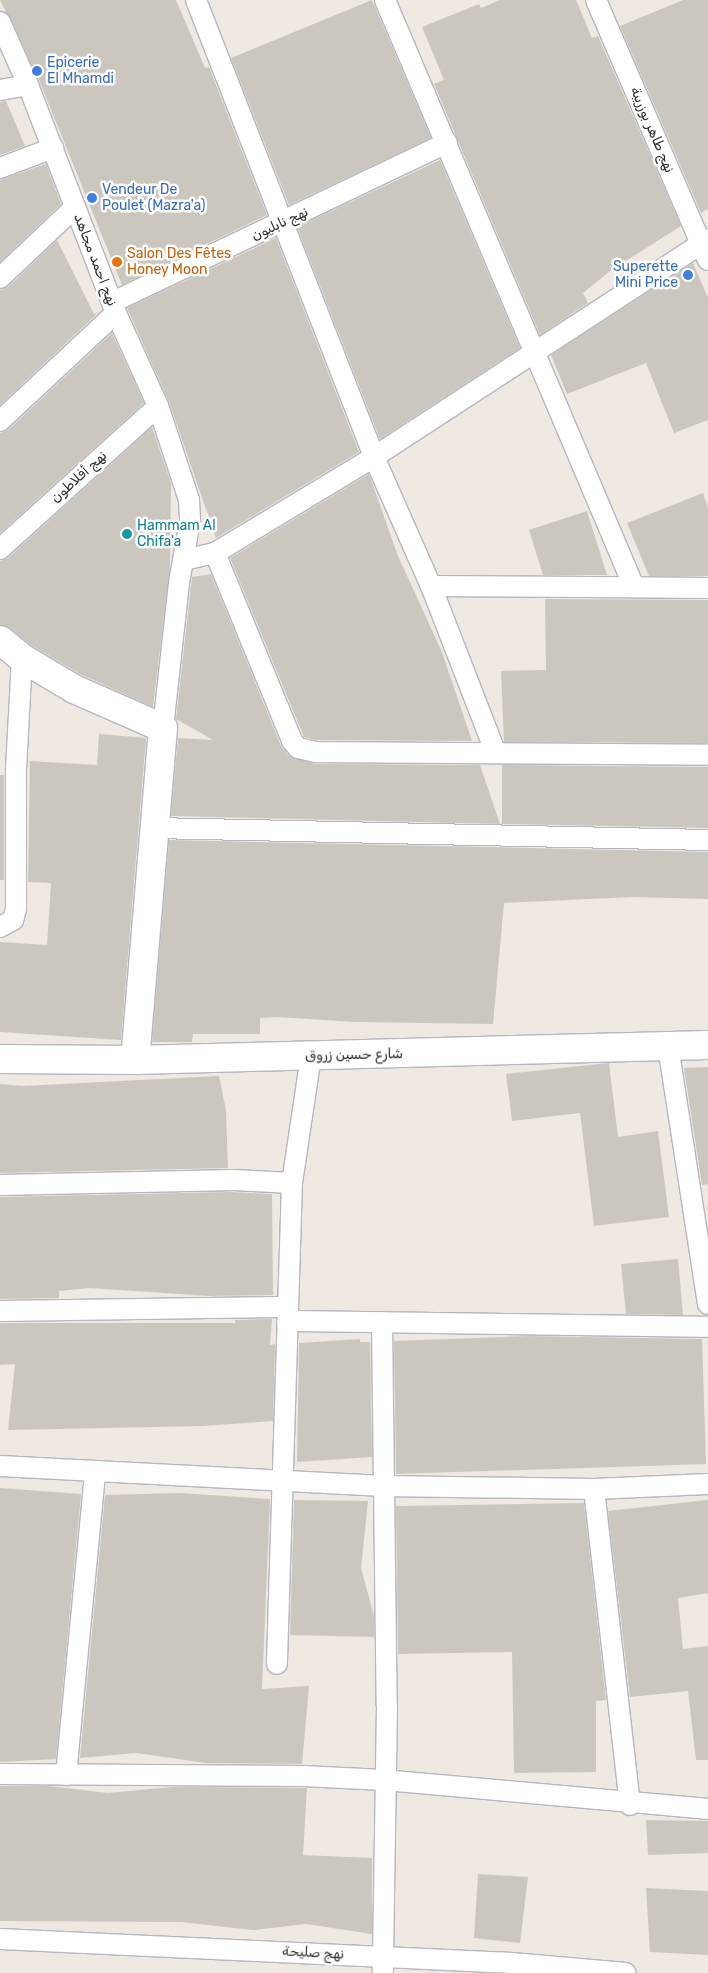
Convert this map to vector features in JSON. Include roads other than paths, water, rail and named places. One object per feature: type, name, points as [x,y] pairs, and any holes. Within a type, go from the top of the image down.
[{"type":"street","points":[[196,0],[374,457],[431,586],[495,751]]},
{"type":"street","points":[[385,0],[536,349],[634,587]]},
{"type":"street","name":"نهج طاهر بوزريبة","points":[[596,0],[705,247]]},
{"type":"street","name":"نهج احمد مجاهد","points":[[0,22],[28,85],[114,307],[158,406],[189,500],[190,521],[179,583],[164,728]]},
{"type":"street","points":[[0,90],[28,85]]},
{"type":"street","name":"نهج نابليون","points":[[0,421],[114,307],[284,222],[447,144]]},
{"type":"street","points":[[0,168],[53,148]]},
{"type":"street","points":[[0,278],[74,207]]},
{"type":"street","points":[[184,560],[215,553],[458,405],[536,349],[705,247]]},
{"type":"street","name":"نهج أفلاطون","points":[[0,549],[158,406]]},
{"type":"street","points":[[215,553],[292,741],[298,748],[315,752],[495,751],[708,755]]},
{"type":"street","points":[[431,586],[708,588]]},
{"type":"street","points":[[0,640],[22,658],[74,689],[164,728],[135,1060]]},
{"type":"street","points":[[0,927],[13,920],[16,909],[8,768],[22,658]]},
{"type":"street","points":[[154,828],[708,840]]},
{"type":"street","name":"شارع حسين زروق","points":[[0,1059],[135,1060],[708,1045]]},
{"type":"street","points":[[668,1046],[703,1241],[708,1304]]},
{"type":"street","points":[[277,1664],[292,1183],[311,1056]]},
{"type":"street","points":[[0,1185],[234,1180],[292,1183]]},
{"type":"street","points":[[0,1311],[287,1314],[382,1322],[708,1326]]},
{"type":"street","points":[[382,1322],[387,1705],[384,1780],[383,1966]]},
{"type":"street","points":[[0,1466],[384,1486],[594,1489],[708,1484]]},
{"type":"street","points":[[66,1775],[96,1472]]},
{"type":"street","points":[[594,1489],[630,1805]]},
{"type":"street","points":[[0,1774],[384,1780],[630,1805],[708,1809]]},
{"type":"street","name":"نهج صليحة","points":[[0,1939],[383,1966],[512,1963],[626,1973]]},
{"type":"place","name":"Epicerie El Mhamdi","points":[[37,71]]},
{"type":"place","name":"Vendeur De Poulet (Mazra'a)","points":[[92,198]]},
{"type":"place","name":"Salon Des Fêtes Honey Moon","points":[[117,262]]},
{"type":"place","name":"Superette Mini Price","points":[[688,275]]},
{"type":"place","name":"Hammam Al Chifa'a","points":[[127,534]]}]
